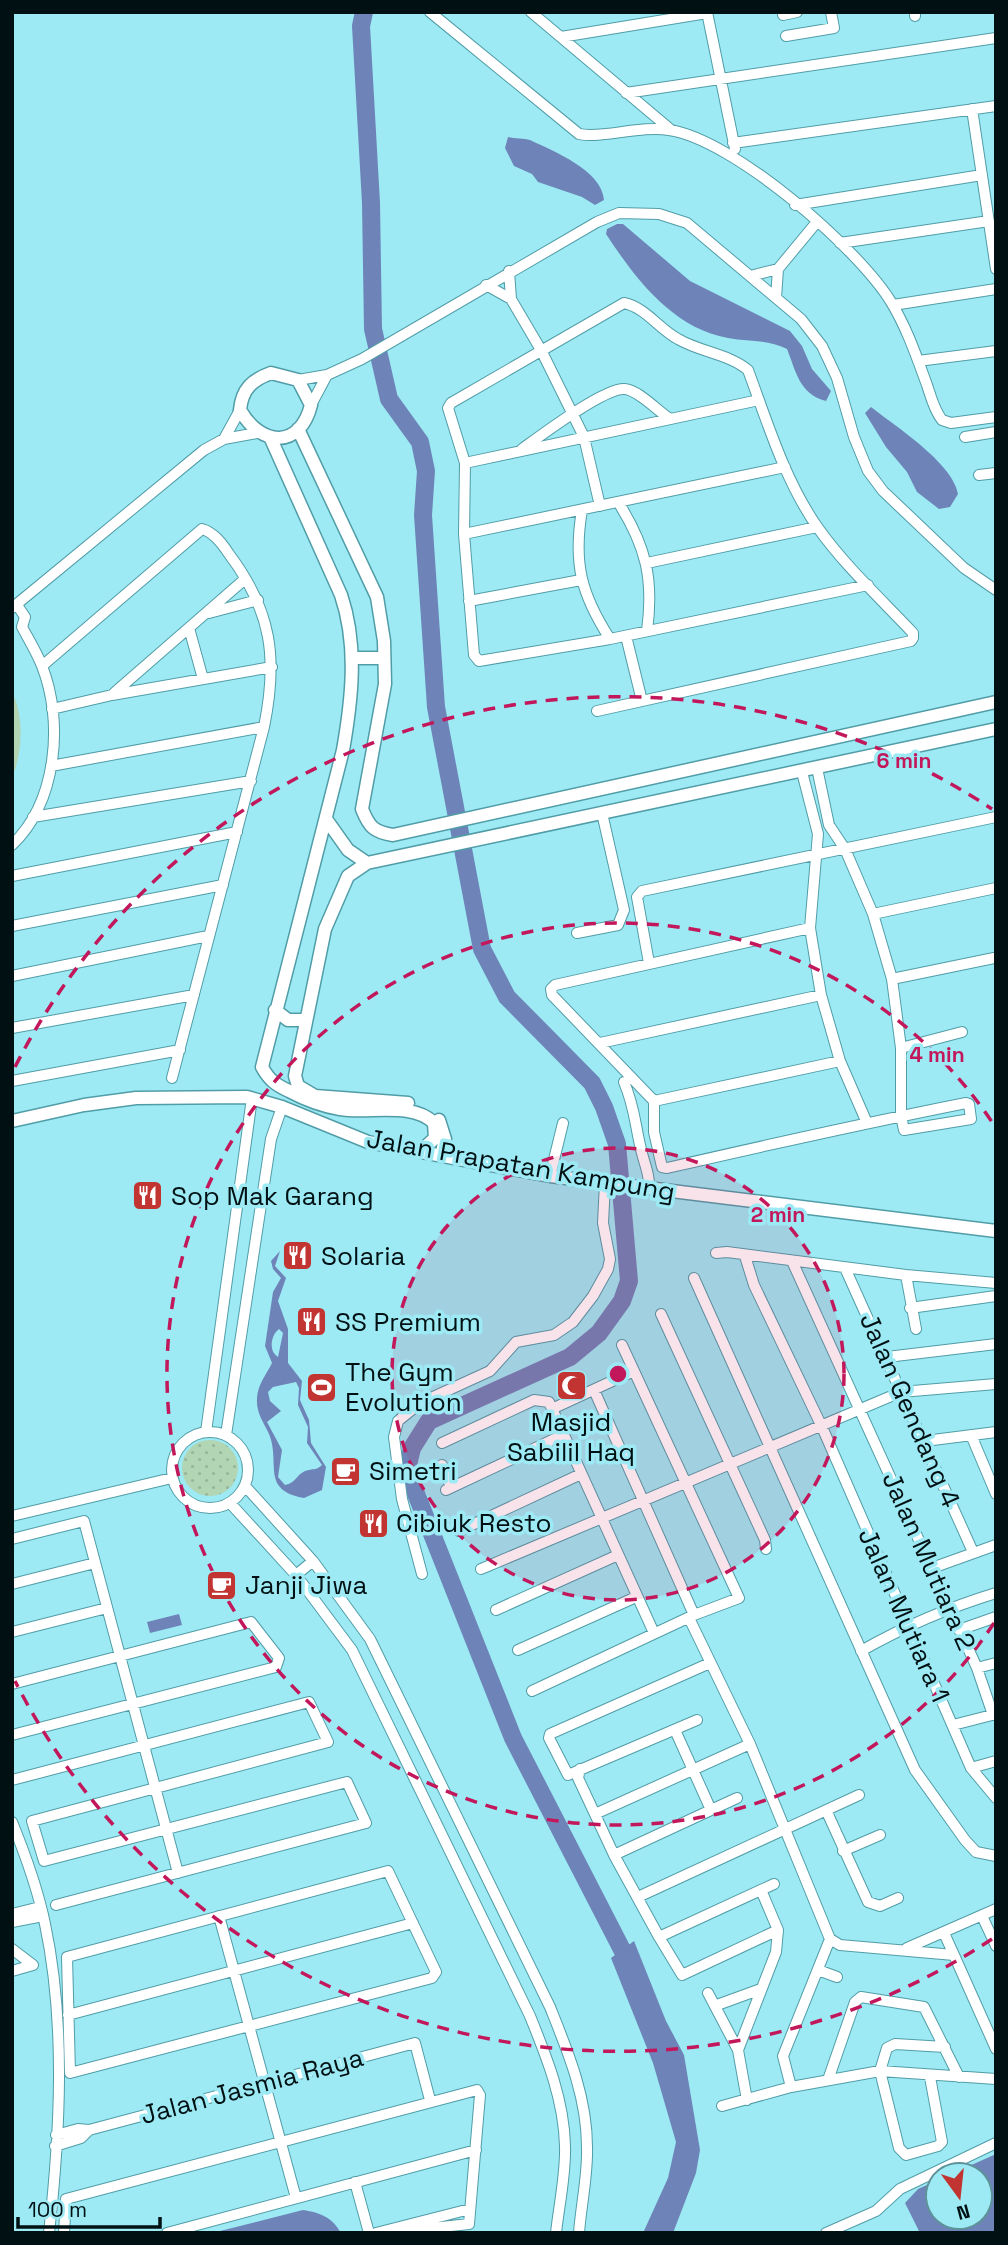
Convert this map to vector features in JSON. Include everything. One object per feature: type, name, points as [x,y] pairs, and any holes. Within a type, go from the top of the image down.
[{"type":"street","points":[[430,12],[579,134],[642,128],[670,130],[705,140],[736,156],[840,243],[876,279],[893,305],[938,415],[946,422],[996,417]]},
{"type":"street","points":[[531,12],[670,130]]},
{"type":"street","points":[[783,15],[797,12]]},
{"type":"street","points":[[786,36],[834,27],[831,12]]},
{"type":"street","points":[[561,37],[707,13],[736,156]]},
{"type":"street","points":[[626,93],[996,38]]},
{"type":"street","points":[[733,144],[996,106]]},
{"type":"street","points":[[972,109],[996,269]]},
{"type":"street","points":[[796,205],[982,175]]},
{"type":"street","points":[[224,439],[240,410],[243,393],[260,377],[271,373],[298,380],[327,375],[395,341],[509,271],[619,213],[659,214],[687,223],[801,319],[822,346],[837,378],[853,437],[868,471],[883,491],[964,568],[996,590]]},
{"type":"street","points":[[840,243],[989,221]]},
{"type":"street","points":[[776,298],[778,269],[816,223]]},
{"type":"street","points":[[750,276],[778,269]]},
{"type":"street","points":[[509,271],[511,299],[541,350],[584,438],[600,506]]},
{"type":"street","points":[[486,285],[511,299]]},
{"type":"street","points":[[893,305],[996,289]]},
{"type":"street","points":[[597,711],[911,641],[913,633],[817,527],[785,467],[748,370],[737,361],[707,353],[676,338],[633,305],[624,303],[451,403],[448,408],[465,463],[464,534],[474,654],[479,661],[626,636],[868,585]]},
{"type":"street","points":[[918,361],[996,351]]},
{"type":"street","points":[[240,410],[257,433],[271,439],[288,436],[308,417],[311,405],[327,375]]},
{"type":"street","points":[[298,380],[311,405]]},
{"type":"street","points":[[517,452],[573,414],[617,390],[628,389],[670,419]]},
{"type":"street","points":[[465,463],[759,400]]},
{"type":"street","points":[[298,429],[377,597],[385,684],[362,809],[368,825],[376,832],[393,835],[996,702]]},
{"type":"street","points":[[965,437],[996,432]]},
{"type":"street","points":[[12,845],[33,817],[51,766],[55,734],[43,666],[17,628],[25,617],[15,606],[79,556],[166,479],[224,439],[257,433]]},
{"type":"street","points":[[271,439],[341,595],[349,618],[352,658],[350,712],[326,819],[262,1067],[269,1080],[321,1105],[343,1110],[411,1111],[427,1116],[434,1123],[435,1138],[420,1152]]},
{"type":"street","points":[[464,534],[785,467]]},
{"type":"street","points":[[979,475],[996,473]]},
{"type":"street","points":[[618,502],[636,530],[647,563],[652,595],[648,631]]},
{"type":"street","points":[[582,510],[576,542],[581,580],[593,612],[610,639]]},
{"type":"street","points":[[647,563],[817,527]]},
{"type":"street","points":[[43,666],[197,531],[208,530],[221,543],[258,600],[268,628],[272,667],[264,727],[172,1078]]},
{"type":"street","points":[[112,695],[245,579]]},
{"type":"street","points":[[469,601],[581,580]]},
{"type":"street","points":[[205,614],[258,600]]},
{"type":"street","points":[[189,628],[203,679]]},
{"type":"street","points":[[626,636],[642,701]]},
{"type":"street","points":[[352,658],[384,658]]},
{"type":"street","points":[[52,709],[112,695],[272,667]]},
{"type":"street","points":[[51,766],[264,727]]},
{"type":"street","points":[[441,1156],[445,1139],[439,1118],[433,1113],[409,1104],[315,1096],[298,1086],[295,1076],[325,929],[337,895],[348,876],[367,863],[996,729]]},
{"type":"street","points":[[810,928],[555,985],[551,989],[552,995],[654,1101],[654,1132],[659,1162],[664,1168],[901,1116],[966,1103],[970,1104],[972,1116],[908,1132],[904,1130],[901,1116],[901,1048],[892,979],[873,914],[845,849],[829,825],[813,743]]},
{"type":"street","points":[[796,747],[818,834],[814,856],[810,928],[821,995],[840,1061],[867,1124]]},
{"type":"street","points":[[33,817],[251,781]]},
{"type":"street","points":[[577,933],[618,925],[624,910],[602,813]]},
{"type":"street","points":[[649,963],[637,897],[642,891],[996,817]]},
{"type":"street","points":[[326,819],[348,850],[367,863]]},
{"type":"street","points":[[12,876],[237,832]]},
{"type":"street","points":[[12,926],[223,885]]},
{"type":"street","points":[[873,914],[996,888]]},
{"type":"street","points":[[12,976],[208,936]]},
{"type":"street","points":[[892,979],[994,958]]},
{"type":"street","points":[[12,1028],[194,995]]},
{"type":"street","points":[[600,1043],[821,995]]},
{"type":"street","points":[[275,1010],[288,1020],[305,1020]]},
{"type":"street","points":[[901,1048],[962,1031]]},
{"type":"street","points":[[12,1081],[180,1050]]},
{"type":"street","points":[[654,1101],[840,1061]]},
{"type":"street","points":[[624,1082],[635,1109],[643,1157],[649,1174],[644,1188]]},
{"type":"street","name":"Jalan Prapatan Kampung","points":[[12,1121],[136,1098],[252,1098],[282,1107],[368,1142],[441,1156],[606,1183],[996,1231]]},
{"type":"street","points":[[206,1432],[252,1098]]},
{"type":"street","points":[[226,1435],[271,1139],[282,1107]]},
{"type":"street","points":[[550,1175],[563,1123]]},
{"type":"street","points":[[422,1574],[402,1499],[394,1437],[398,1421],[420,1403],[491,1371],[516,1342],[554,1335],[573,1322],[593,1296],[608,1269],[610,1259],[603,1223],[606,1183]]},
{"type":"street","points":[[716,1253],[996,1283]]},
{"type":"street","name":"Jalan Mutiara 1","points":[[745,1256],[754,1285],[822,1427],[971,1768],[996,1798]]},
{"type":"street","name":"Jalan Mutiara 2","points":[[792,1261],[862,1408],[977,1668],[994,1714]]},
{"type":"street","name":"Jalan Gendang 4","points":[[845,1268],[973,1552]]},
{"type":"street","points":[[906,1275],[916,1329]]},
{"type":"street","points":[[694,1278],[766,1450],[915,1770],[932,1797],[976,1852],[996,1856]]},
{"type":"street","points":[[910,1308],[996,1296]]},
{"type":"street","points":[[660,1314],[734,1463],[765,1540],[766,1549]]},
{"type":"street","points":[[887,1357],[996,1344]]},
{"type":"street","points":[[532,1691],[692,1616],[740,1598],[622,1345]]},
{"type":"street","points":[[554,1408],[634,1371]]},
{"type":"street","points":[[481,1569],[901,1392],[996,1384]]},
{"type":"street","points":[[594,1390],[710,1663],[750,1744],[786,1827],[830,1939],[840,1945],[954,1955]]},
{"type":"street","points":[[442,1443],[534,1400],[543,1399],[554,1408],[563,1435],[654,1633]]},
{"type":"street","points":[[206,1432],[226,1435],[238,1444],[246,1456],[248,1471],[245,1486],[230,1503],[207,1508],[195,1505],[176,1489],[172,1478],[175,1453],[183,1443],[206,1432]]},
{"type":"street","points":[[925,1441],[996,1432]]},
{"type":"street","points":[[442,1465],[449,1489],[563,1435]]},
{"type":"street","points":[[971,1435],[993,1476],[996,1494]]},
{"type":"street","points":[[459,1531],[581,1474]]},
{"type":"street","points":[[12,1516],[172,1478]]},
{"type":"street","points":[[245,1486],[313,1560],[370,1639],[550,2007],[582,2097],[587,2147],[579,2233]]},
{"type":"street","points":[[230,1503],[296,1575],[352,1650],[530,2016],[550,2064],[561,2101],[566,2147],[556,2233]]},
{"type":"street","points":[[12,1539],[84,1521],[178,1873]]},
{"type":"street","points":[[932,1568],[996,1545]]},
{"type":"street","points":[[496,1610],[618,1555]]},
{"type":"street","points":[[296,1575],[313,1560]]},
{"type":"street","points":[[12,1584],[95,1563]]},
{"type":"street","points":[[861,1651],[907,1625],[948,1607],[996,1593]]},
{"type":"street","points":[[518,1650],[636,1597]]},
{"type":"street","points":[[12,1632],[107,1608]]},
{"type":"street","points":[[959,1630],[996,1616]]},
{"type":"street","points":[[12,1684],[251,1622],[279,1658],[276,1667],[12,1735]]},
{"type":"street","points":[[977,1668],[996,1662]]},
{"type":"street","points":[[697,1720],[566,1774],[549,1736],[710,1663]]},
{"type":"street","points":[[12,1780],[309,1702],[328,1742],[32,1821],[44,1861],[347,1782],[366,1823],[56,1905]]},
{"type":"street","points":[[953,1725],[994,1714]]},
{"type":"street","points":[[675,1730],[710,1810]]},
{"type":"street","points":[[595,1814],[750,1744]]},
{"type":"street","points":[[971,1768],[996,1761]]},
{"type":"street","points":[[580,1769],[578,1778],[614,1855],[682,1975],[778,1930]]},
{"type":"street","points":[[638,1897],[859,1795]]},
{"type":"street","points":[[614,1855],[737,1798]]},
{"type":"street","points":[[826,1810],[868,1902],[880,1906],[898,1898]]},
{"type":"street","points":[[12,1822],[42,1911],[55,1992],[58,2077],[49,2233]]},
{"type":"street","points":[[844,1851],[880,1835]]},
{"type":"street","points":[[388,1871],[436,1972],[432,1978],[70,2073],[66,1957],[219,1916],[388,1871]]},
{"type":"street","points":[[659,1937],[774,1884]]},
{"type":"street","points":[[738,2050],[776,1952],[778,1930],[761,1890]]},
{"type":"street","points":[[904,1950],[996,1909]]},
{"type":"street","points":[[12,1914],[42,1911]]},
{"type":"street","points":[[12,1922],[42,1911]]},
{"type":"street","points":[[219,1916],[296,2198]]},
{"type":"street","points":[[982,1916],[996,1946]]},
{"type":"street","points":[[68,2015],[413,1923]]},
{"type":"street","points":[[944,1933],[996,2049]]},
{"type":"street","points":[[791,2087],[783,2056],[830,1939]]},
{"type":"street","points":[[12,1949],[33,1965],[12,1971]]},
{"type":"street","points":[[818,1970],[837,1978]]},
{"type":"street","points":[[717,2006],[761,1989]]},
{"type":"street","points":[[708,1993],[738,2050],[747,2100]]},
{"type":"street","points":[[828,2080],[855,2002],[861,1997],[921,2005],[960,2077]]},
{"type":"street","name":"Jalan Jasmia Raya","points":[[55,2141],[81,2138],[89,2130],[415,2043],[430,2101]]},
{"type":"street","points":[[930,2077],[942,2141],[938,2146],[906,2155],[899,2148],[880,2071],[887,2048],[895,2044],[945,2047]]},
{"type":"street","points":[[722,2106],[791,2087],[880,2071],[930,2077],[996,2079]]},
{"type":"street","points":[[64,2233],[66,2199],[472,2089],[477,2090],[480,2095],[469,2224],[386,2233]]},
{"type":"street","points":[[826,2233],[844,2229],[876,2211],[900,2189],[996,2143]]},
{"type":"street","points":[[167,2233],[475,2150]]},
{"type":"street","points":[[355,2182],[369,2233]]},
{"type":"street","points":[[376,2233],[470,2208]]},
{"type":"green space","points":[[12,692],[19,712],[21,734],[12,777]]},
{"type":"green space","points":[[204,1440],[216,1440],[226,1444],[234,1452],[238,1468],[234,1484],[226,1492],[216,1496],[204,1496],[194,1492],[186,1484],[182,1474],[182,1462],[186,1452],[194,1444]]},
{"type":"water","points":[[508,137],[530,140],[575,163],[595,180],[604,200],[595,205],[582,197],[538,182],[532,174],[514,166],[505,148]]},
{"type":"water","points":[[623,224],[690,281],[790,331],[802,346],[812,369],[831,391],[826,401],[817,398],[804,387],[787,349],[708,332],[689,324],[672,312],[643,284],[606,234],[607,229]]},
{"type":"water","points":[[871,407],[922,446],[946,470],[958,494],[950,507],[939,509],[917,492],[907,472],[886,447],[865,413]]},
{"type":"water","points":[[280,1251],[275,1266],[286,1278],[278,1301],[288,1329],[288,1363],[302,1381],[300,1400],[309,1420],[311,1443],[326,1467],[322,1490],[304,1498],[290,1494],[277,1482],[272,1445],[258,1408],[259,1388],[272,1363],[265,1346],[273,1292],[281,1278],[273,1269],[271,1261]],"holes":[[[279,1329],[283,1333],[278,1357],[273,1351],[272,1343]],[[296,1382],[299,1388],[298,1405],[308,1427],[307,1443],[322,1465],[305,1471],[292,1483],[285,1485],[278,1477],[282,1450],[267,1422],[281,1411],[270,1401],[268,1392],[273,1387]]]},
{"type":"water","points":[[179,1614],[182,1625],[150,1633],[147,1622]]},
{"type":"water","points":[[634,1941],[666,2021],[684,2055],[700,2150],[696,2173],[673,2233],[643,2233],[668,2178],[676,2142],[653,2063],[611,1958]]},
{"type":"water","points":[[996,2154],[996,2233],[920,2233],[905,2203],[924,2186],[924,2231],[994,2231],[994,2161],[980,2161]]},
{"type":"water","points":[[303,2210],[325,2217],[334,2223],[341,2233],[212,2233]]},
{"type":"waterway","points":[[364,12],[361,26],[371,203],[373,329],[389,399],[420,442],[426,471],[423,515],[436,707],[482,949],[507,997],[592,1083],[604,1107],[617,1144],[629,1281],[622,1301],[599,1333],[570,1357],[429,1421],[412,1448],[408,1465],[413,1486],[513,1738],[633,1971]]},
{"type":"place","name":"Sop Mak Garang","points":[[148,1196]]},
{"type":"place","name":"Solaria","points":[[298,1256]]},
{"type":"place","name":"SS Premium","points":[[312,1322]]},
{"type":"place","name":"Masjid Sabilil Haq","points":[[571,1386]]},
{"type":"place","name":"The Gym Evolution","points":[[322,1387]]},
{"type":"place","name":"Simetri","points":[[346,1471]]},
{"type":"place","name":"Cibiuk Resto","points":[[373,1523]]},
{"type":"place","name":"Janji Jiwa","points":[[222,1585]]}]
